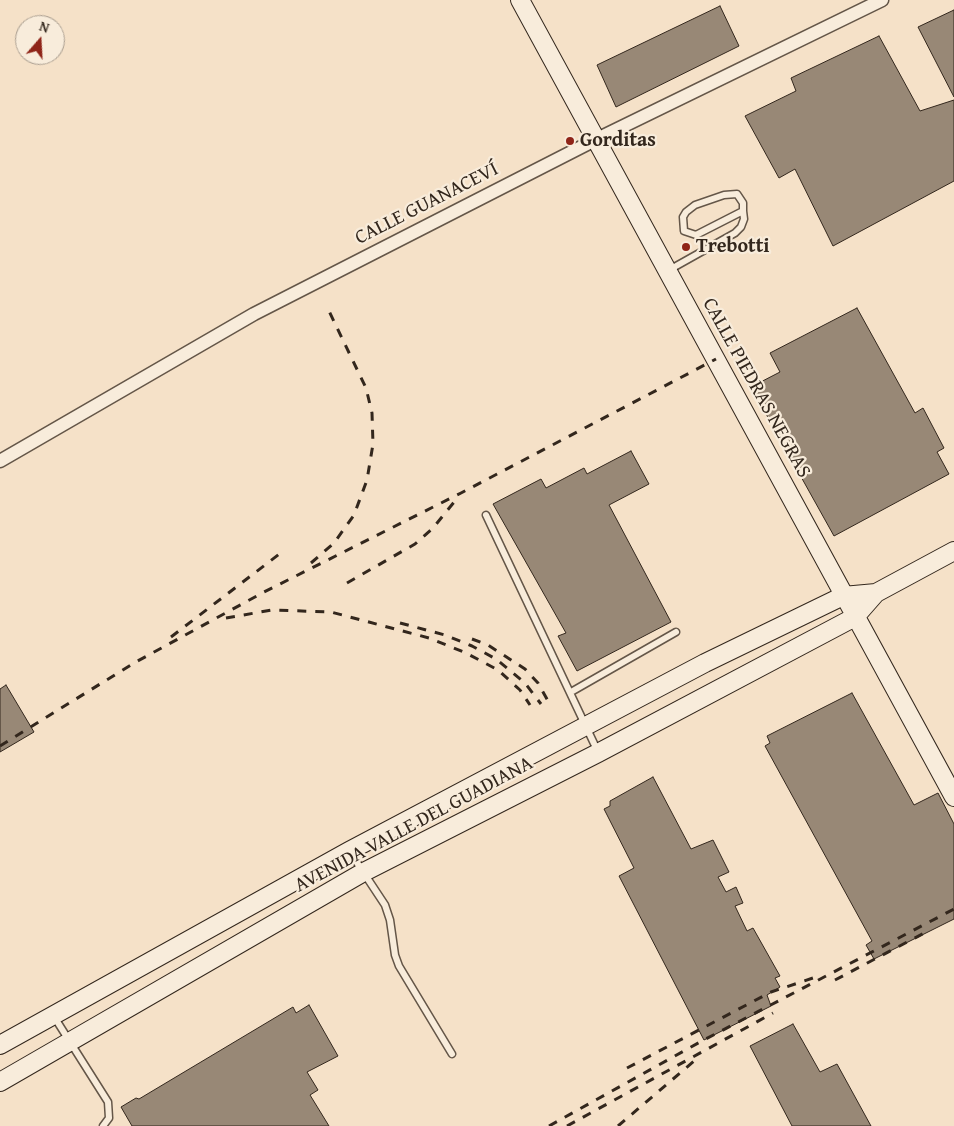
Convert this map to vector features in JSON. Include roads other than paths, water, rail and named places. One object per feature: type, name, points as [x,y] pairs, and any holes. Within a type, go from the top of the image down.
[{"type":"main road","name":"CALLE PIEDRAS NEGRAS","points":[[520,0],[594,140],[668,270],[854,617],[954,797]]},
{"type":"main road","points":[[843,596],[876,593],[954,551]]},
{"type":"main road","name":"AVENIDA VALLE DEL GUADIANA","points":[[0,1082],[362,873],[598,753],[854,617],[876,593]]},
{"type":"main road","name":"AVENIDA VALLE DEL GUADIANA","points":[[0,1044],[349,851],[586,725],[705,663],[843,596]]},
{"type":"main road","points":[[705,663],[718,690]]},
{"type":"street","name":"CALLE GUANACEVÍ","points":[[0,461],[254,314],[594,140],[882,0]]},
{"type":"lane","points":[[668,270],[735,234],[742,227],[743,211],[741,197],[737,194],[724,195],[695,205],[686,212],[683,216],[684,231],[696,235],[743,211]]},
{"type":"lane","points":[[486,515],[571,692],[598,753]]},
{"type":"lane","points":[[571,692],[676,632]]},
{"type":"lane","points":[[349,851],[385,905],[390,920],[395,955],[399,966],[452,1054]]},
{"type":"lane","points":[[53,1015],[68,1042],[108,1102],[109,1118],[103,1126]]},
{"type":"railway","points":[[311,563],[334,543],[354,515],[367,480],[373,444],[372,413],[366,388],[328,309]]},
{"type":"railway","points":[[0,746],[134,663],[264,592],[461,493],[716,359]]},
{"type":"railway","points":[[347,583],[415,544],[433,528],[459,496]]},
{"type":"railway","points":[[171,637],[282,552]]},
{"type":"railway","points":[[226,618],[272,610],[331,612],[429,638],[466,653],[498,670],[520,690],[530,705]]},
{"type":"railway","points":[[400,623],[445,635],[472,646],[496,659],[525,683],[541,704]]},
{"type":"railway","points":[[472,639],[488,645],[525,669],[538,683],[548,701]]},
{"type":"railway","points":[[549,1126],[700,1042],[954,909]]},
{"type":"railway","points":[[835,980],[930,930]]},
{"type":"railway","points":[[627,1068],[771,992],[813,978]]},
{"type":"railway","points":[[567,1126],[773,1013]]},
{"type":"railway","points":[[618,1126],[700,1056]]},
{"type":"place","name":"Gorditas","points":[[570,141]]},
{"type":"place","name":"Trebotti","points":[[686,247]]}]
